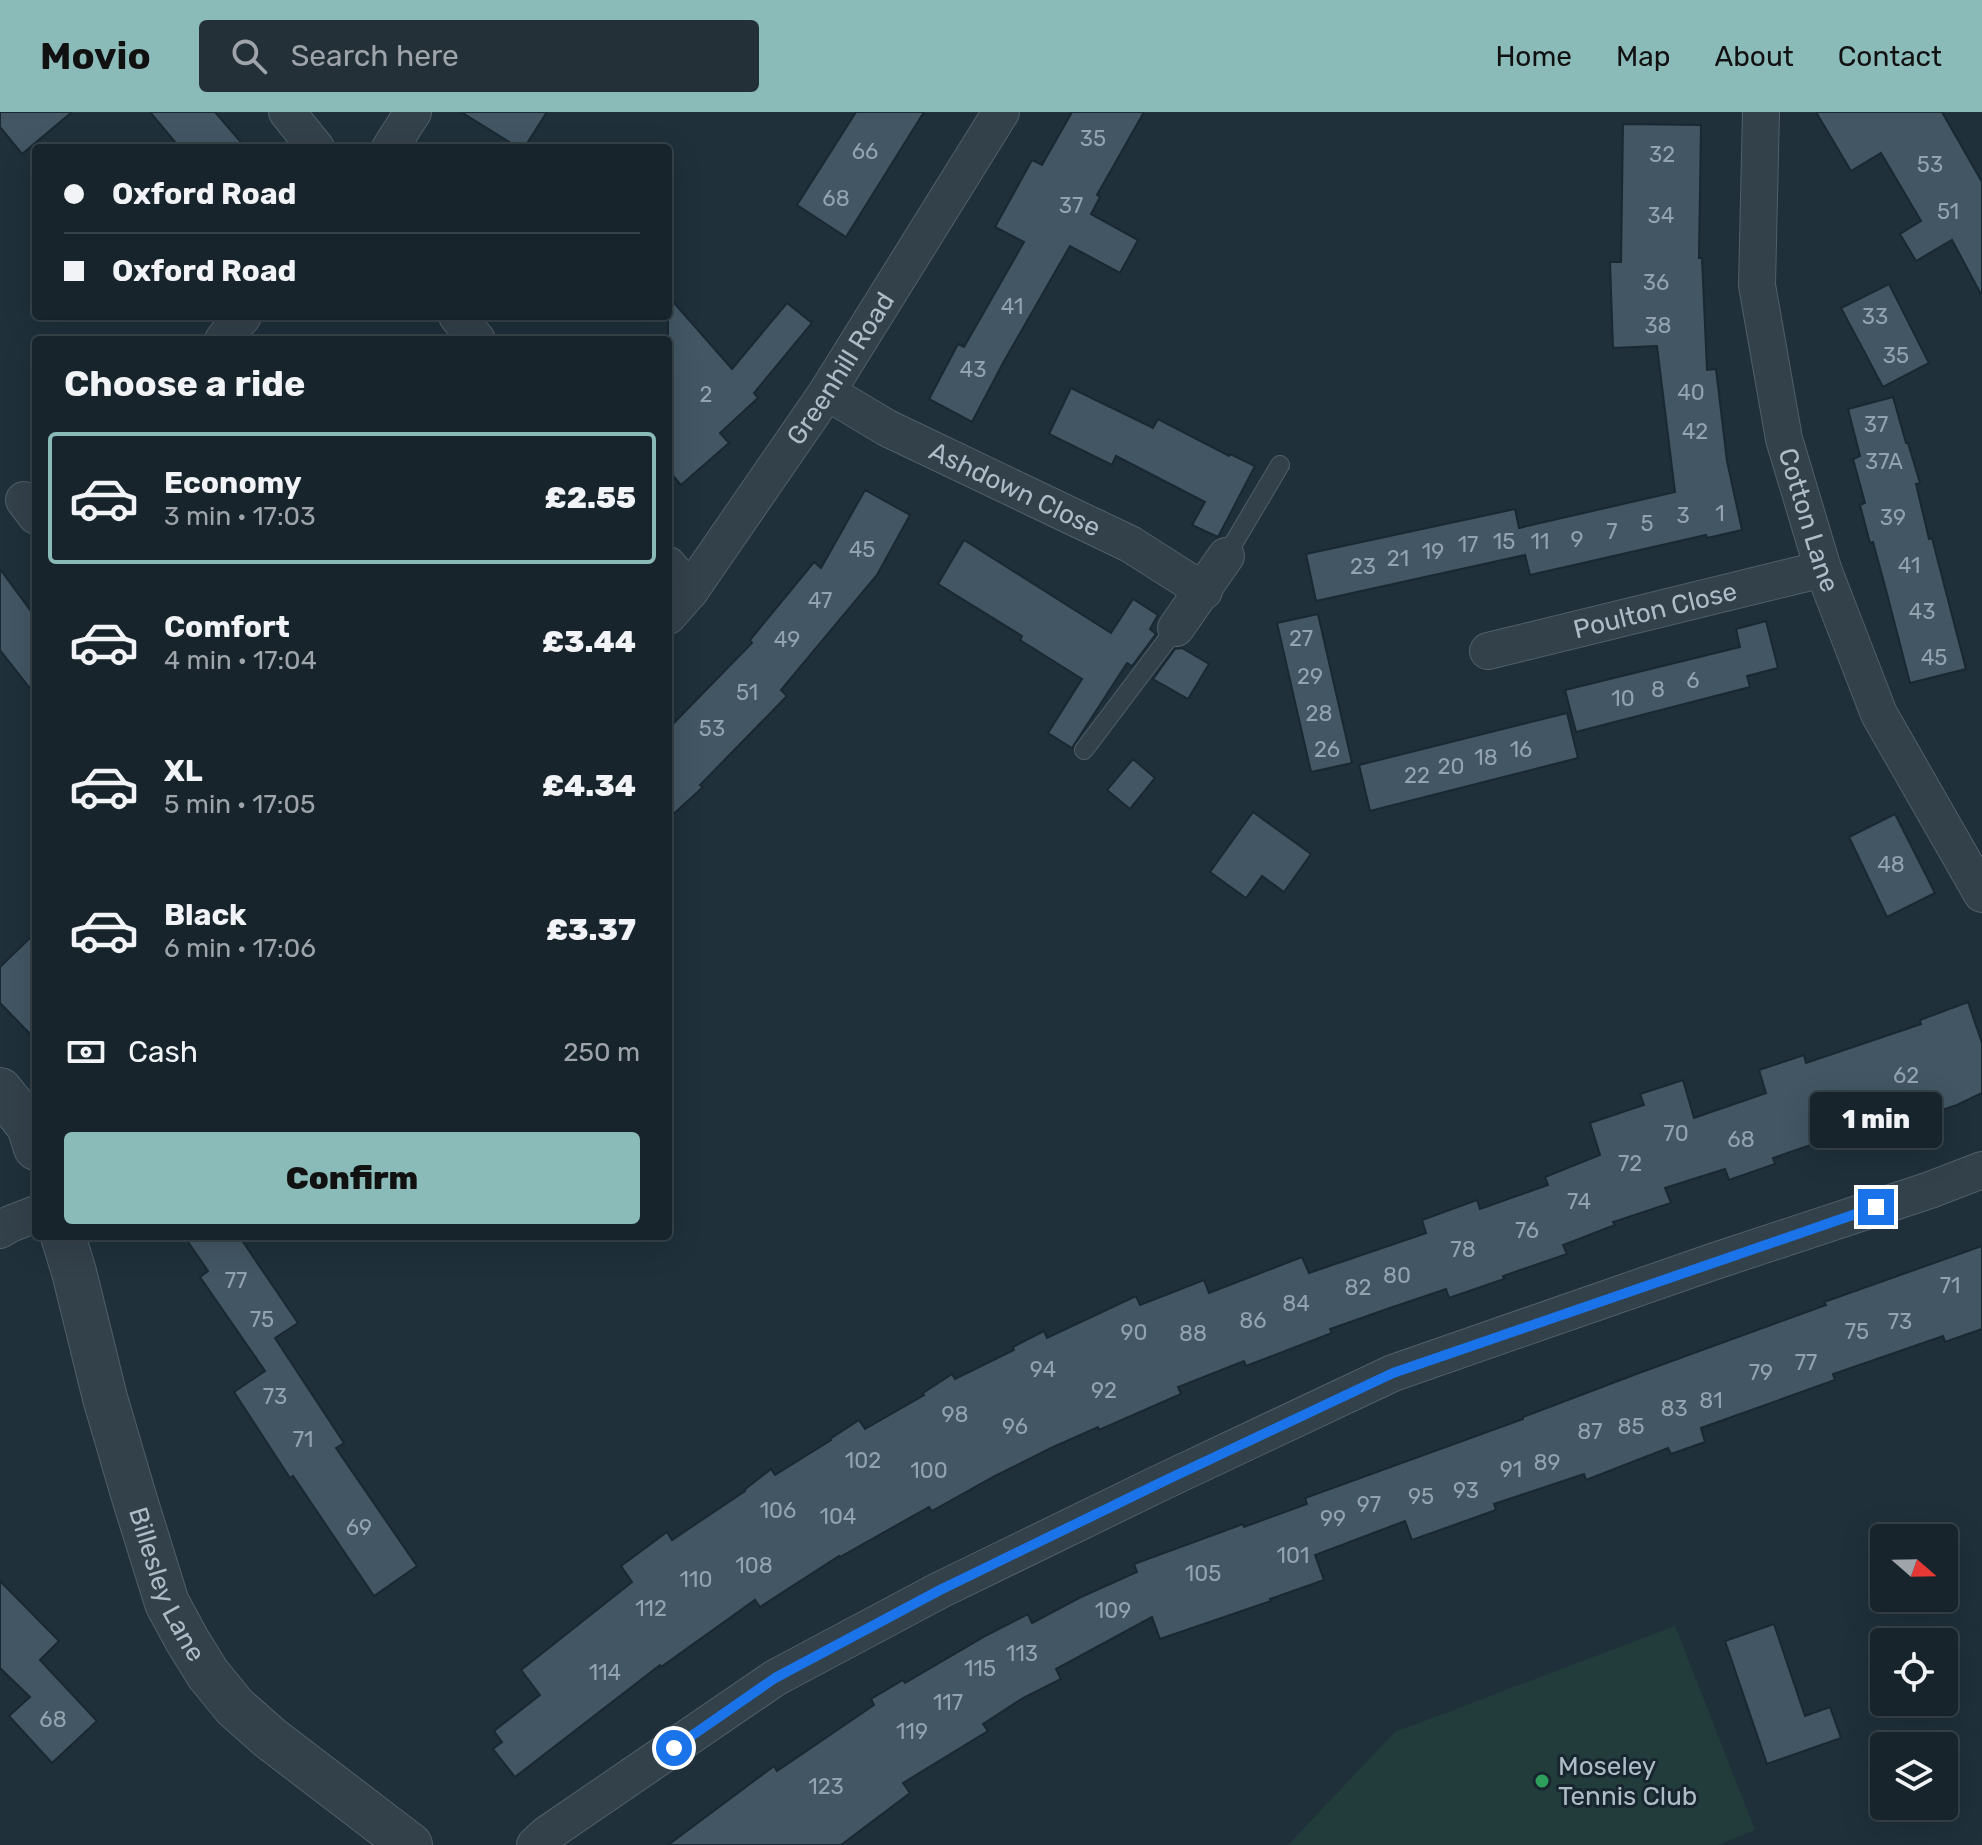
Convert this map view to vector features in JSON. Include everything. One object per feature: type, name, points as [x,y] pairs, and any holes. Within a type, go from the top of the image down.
[{"type":"street","points":[[287,112],[313,144]]},
{"type":"street","points":[[393,144],[413,112]]},
{"type":"street","name":"Greenhill Road","points":[[675,590],[827,392],[1001,112]]},
{"type":"street","name":"Cotton Lane","points":[[1761,112],[1757,285],[1784,439],[1823,569],[1879,714],[1982,894]]},
{"type":"street","points":[[226,336],[240,320]]},
{"type":"street","points":[[460,320],[474,336]]},
{"type":"street","name":"Ashdown Close","points":[[827,392],[887,428],[1130,544],[1204,591]]},
{"type":"street","points":[[1176,628],[1226,556]]},
{"type":"street","name":"Poulton Close","points":[[1488,651],[1823,569]]},
{"type":"street","points":[[0,1090],[29,1126],[32,1135]]},
{"type":"street","points":[[535,1845],[775,1678],[940,1590],[1393,1373],[1982,1170]]},
{"type":"street","points":[[0,1230],[32,1216]]},
{"type":"street","name":"Billesley Lane","points":[[64,1240],[134,1497],[167,1603],[187,1640],[208,1674],[235,1707],[270,1738],[410,1845]]},
{"type":"lane","points":[[1226,556],[1280,465]]},
{"type":"lane","points":[[1084,750],[1176,628]]},
{"type":"green space","name":"Moseley Tennis Club","points":[[1675,1626],[1755,1830],[1718,1845],[1288,1845],[1395,1732]]},
{"type":"building","points":[[0,112],[72,112],[22,154],[0,127]]},
{"type":"building","points":[[150,112],[215,112],[243,144],[177,144]]},
{"type":"building","points":[[461,112],[547,112],[527,144],[513,144]]},
{"type":"building","points":[[856,112],[924,112],[846,237],[797,205]]},
{"type":"building","points":[[1072,112],[1144,112],[1097,195],[1100,197],[1091,214],[1138,240],[1120,273],[1070,246],[972,422],[929,399],[958,344],[964,347],[1024,242],[995,227],[1032,160],[1042,165]]},
{"type":"building","points":[[1816,112],[1942,112],[1982,182],[1982,296],[1952,240],[1916,261],[1900,234],[1921,221],[1881,153],[1851,171]]},
{"type":"building","points":[[1623,124],[1701,125],[1699,258],[1702,258],[1707,370],[1716,369],[1727,461],[1742,530],[1707,538],[1706,535],[1530,575],[1525,555],[1316,601],[1306,554],[1515,509],[1519,528],[1675,492],[1657,346],[1613,348],[1610,262],[1621,262]]},
{"type":"building","points":[[1889,284],[1929,363],[1883,387],[1841,308]]},
{"type":"building","points":[[672,301],[732,369],[787,303],[812,323],[754,393],[758,398],[720,433],[729,443],[681,485],[672,475],[672,336],[668,336]]},
{"type":"building","points":[[1071,388],[1153,428],[1158,419],[1255,466],[1218,537],[1192,525],[1205,502],[1116,456],[1112,465],[1049,434]]},
{"type":"building","points":[[1893,397],[1920,483],[1916,484],[1929,539],[1932,538],[1966,669],[1910,683],[1873,542],[1870,543],[1860,505],[1865,503],[1853,459],[1860,456],[1848,409]]},
{"type":"building","points":[[865,490],[910,515],[877,575],[781,690],[787,696],[700,785],[703,787],[672,815],[672,725],[752,643],[750,640],[814,562],[821,568]]},
{"type":"building","points":[[964,540],[1111,633],[1133,599],[1158,615],[1150,629],[1156,634],[1132,666],[1127,663],[1072,748],[1048,733],[1082,679],[1020,640],[1022,636],[938,584]]},
{"type":"building","points":[[0,569],[32,613],[32,691],[0,650]]},
{"type":"building","points":[[1318,614],[1352,763],[1311,772],[1277,623]]},
{"type":"building","points":[[1766,621],[1778,668],[1747,676],[1750,687],[1576,732],[1565,690],[1740,647],[1736,629]]},
{"type":"building","points":[[1182,648],[1209,664],[1188,699],[1153,679],[1175,649]]},
{"type":"building","points":[[1567,713],[1578,758],[1370,811],[1359,765]]},
{"type":"building","points":[[1133,759],[1155,778],[1130,809],[1107,790]]},
{"type":"building","points":[[1253,812],[1311,854],[1284,892],[1262,876],[1246,898],[1210,872]]},
{"type":"building","points":[[1895,814],[1935,893],[1887,917],[1849,837]]},
{"type":"building","points":[[32,936],[32,1036],[0,1003],[0,967]]},
{"type":"building","points":[[1968,1002],[1982,1043],[1982,1093],[1957,1105],[1844,1142],[1842,1134],[1773,1158],[1775,1164],[1729,1180],[1725,1169],[1665,1188],[1671,1203],[1613,1222],[1615,1225],[1563,1245],[1567,1254],[1449,1298],[1446,1289],[1387,1309],[1330,1329],[1332,1333],[1246,1366],[1244,1361],[1178,1387],[1181,1394],[1051,1448],[932,1511],[929,1507],[839,1556],[760,1607],[755,1600],[660,1665],[515,1777],[493,1749],[502,1742],[494,1731],[540,1695],[521,1670],[632,1582],[621,1566],[667,1532],[672,1540],[745,1491],[771,1469],[775,1475],[859,1420],[865,1429],[924,1395],[952,1374],[955,1379],[1014,1350],[1013,1347],[1044,1331],[1047,1338],[1136,1296],[1140,1305],[1204,1280],[1209,1293],[1302,1257],[1309,1273],[1426,1233],[1422,1220],[1477,1200],[1480,1209],[1548,1185],[1545,1177],[1600,1155],[1590,1123],[1644,1105],[1640,1094],[1683,1080],[1694,1118],[1766,1093],[1759,1070],[1804,1055],[1806,1063],[1921,1024],[1920,1020]]},
{"type":"building","points":[[187,1240],[242,1240],[298,1323],[275,1338],[344,1443],[336,1448],[417,1566],[374,1596],[293,1476],[290,1478],[234,1392],[265,1371],[200,1277],[208,1271]]},
{"type":"building","points":[[1982,1246],[1982,1329],[1945,1342],[1943,1336],[1833,1374],[1835,1380],[1701,1428],[1705,1442],[1671,1454],[1668,1448],[1586,1480],[1584,1474],[1494,1504],[1496,1510],[1412,1540],[1405,1521],[1315,1555],[1324,1580],[1271,1601],[1160,1639],[1152,1617],[1056,1669],[1061,1679],[1023,1698],[983,1724],[988,1731],[903,1783],[910,1793],[841,1845],[668,1845],[774,1766],[777,1771],[874,1705],[871,1699],[1028,1614],[1032,1623],[1137,1572],[1134,1564],[1307,1504],[1305,1498],[1826,1305],[1824,1302]]},
{"type":"building","points":[[0,1581],[59,1641],[40,1660],[97,1721],[52,1763],[9,1716],[30,1697],[0,1668]]},
{"type":"building","points":[[1774,1624],[1805,1716],[1830,1707],[1841,1738],[1767,1764],[1725,1641]]},
{"type":"place","name":"Moseley Tennis Club","points":[[1542,1781]]},
{"type":"route","points":[[674,1748],[775,1678],[940,1590],[1393,1373],[1876,1207]]}]
